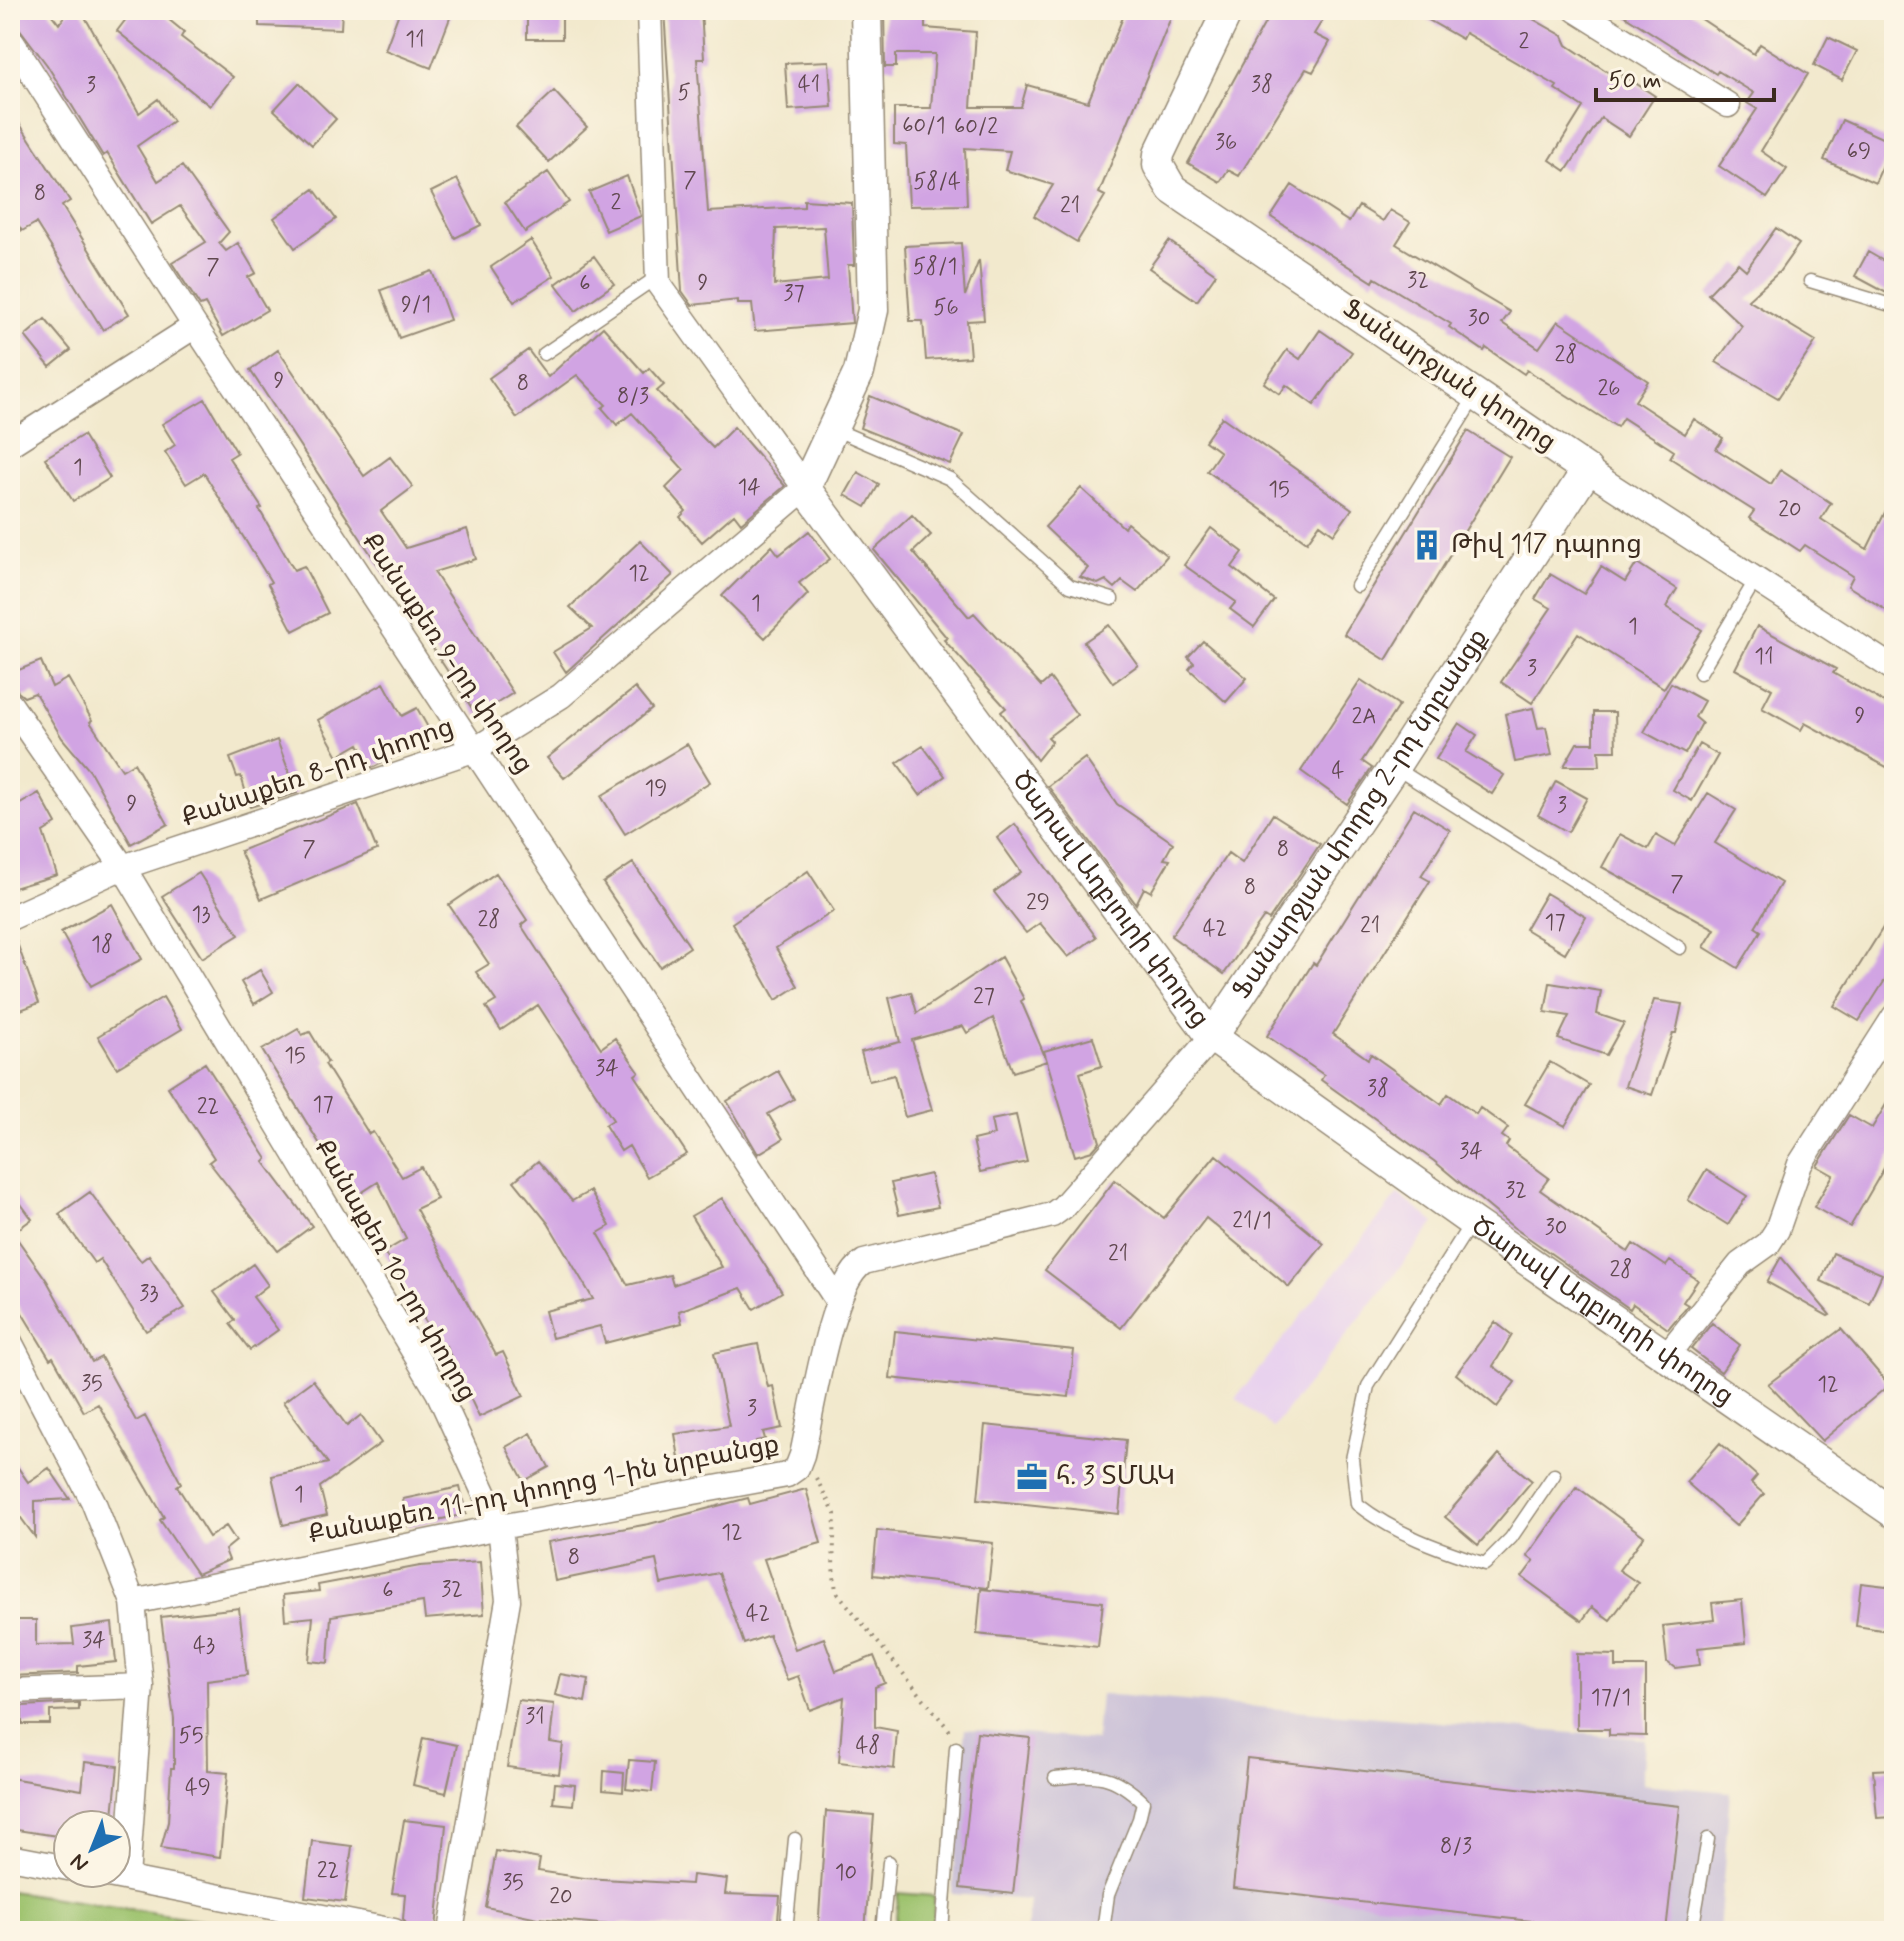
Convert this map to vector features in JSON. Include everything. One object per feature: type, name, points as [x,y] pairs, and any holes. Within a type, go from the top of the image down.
[{"type":"street","points":[[649,10],[658,283],[805,488],[859,372],[873,310],[866,10]]},
{"type":"street","name":"Ֆանարջյան փողոց","points":[[1228,10],[1163,143],[1158,165],[1172,189],[1587,470],[1894,669]]},
{"type":"street","points":[[1576,10],[1728,105]]},
{"type":"street","name":"Քանաքեռ 9-րդ փողոց","points":[[10,39],[195,326],[837,1300]]},
{"type":"street","points":[[10,444],[195,326]]},
{"type":"street","name":"Ֆանարջյան փողոց 2-րդ նրբանցք","points":[[837,1300],[849,1274],[864,1262],[1052,1215],[1063,1207],[1212,1037],[1394,767],[1587,470]]},
{"type":"street","name":"Քանաքեռ 8-րդ փողոց","points":[[10,918],[123,867],[476,749],[561,696],[805,488]]},
{"type":"street","name":"Ծարավ Աղբյուրի փողոց","points":[[805,488],[1212,1037],[1472,1222],[1894,1513]]},
{"type":"street","name":"Քանաքեռ 10-րդ փողոց","points":[[10,704],[123,867],[438,1392],[500,1527],[508,1600],[451,1931]]},
{"type":"street","points":[[1666,1356],[1740,1264],[1768,1244],[1777,1230],[1800,1164],[1894,1017]]},
{"type":"street","name":"Քանաքեռ 11-րդ փողոց 1-ին նրբանցք","points":[[133,1602],[500,1527],[787,1475],[797,1468],[802,1455],[837,1300]]},
{"type":"street","points":[[10,1342],[93,1501],[133,1602],[141,1686],[132,1809]]},
{"type":"street","points":[[10,1691],[141,1686]]},
{"type":"street","points":[[10,1857],[52,1865]]},
{"type":"street","points":[[132,1879],[394,1931]]},
{"type":"lane","points":[[544,354],[657,277]]},
{"type":"lane","points":[[1810,281],[1894,306]]},
{"type":"lane","points":[[1357,586],[1476,395]]},
{"type":"lane","points":[[834,429],[950,479],[1070,586],[1112,599]]},
{"type":"lane","points":[[1700,673],[1756,579]]},
{"type":"lane","points":[[1394,767],[1680,948]]},
{"type":"lane","points":[[1472,1222],[1368,1386],[1352,1459],[1357,1504],[1381,1523],[1435,1547],[1485,1564],[1511,1538],[1554,1475]]},
{"type":"lane","points":[[942,1931],[956,1748]]},
{"type":"lane","points":[[1055,1778],[1089,1775],[1120,1781],[1143,1802],[1108,1895],[1103,1931]]},
{"type":"lane","points":[[786,1931],[795,1839]]},
{"type":"lane","points":[[1692,1931],[1708,1839]]},
{"type":"lane","points":[[882,1931],[889,1862]]},
{"type":"path","points":[[802,1455],[835,1514],[833,1567],[836,1591],[955,1737],[956,1748]]},
{"type":"shaded area","points":[[1398,1194],[1435,1223],[1273,1428],[1236,1398]]},
{"type":"shaded area","points":[[1100,1694],[1645,1739],[1642,1784],[1730,1792],[1719,1931],[1026,1931],[1029,1900],[952,1894],[965,1729],[1096,1740]]},
{"type":"green space","points":[[10,1891],[276,1931],[10,1931]]},
{"type":"green space","points":[[898,1893],[935,1896],[932,1931],[895,1931]]},
{"type":"building","points":[[10,10],[48,10],[59,24],[70,10],[81,10],[139,113],[158,99],[173,121],[137,146],[158,181],[182,166],[229,232],[219,243],[226,251],[238,243],[256,273],[248,277],[267,310],[223,336],[205,304],[200,306],[172,263],[206,242],[180,206],[151,224],[107,153],[103,156],[47,65],[10,16]]},
{"type":"building","points":[[133,10],[157,10],[184,32],[181,37],[233,77],[210,106],[117,31]]},
{"type":"building","points":[[259,10],[342,10],[341,29],[259,26]]},
{"type":"building","points":[[400,10],[453,10],[431,68],[385,50]]},
{"type":"building","points":[[527,10],[562,10],[562,39],[527,39]]},
{"type":"building","points":[[664,10],[701,10],[704,59],[697,59],[708,212],[804,207],[804,200],[852,203],[854,265],[848,265],[852,323],[755,331],[752,304],[738,304],[738,300],[692,305],[682,291]],"holes":[[[824,227],[828,280],[774,285],[776,229]]]},
{"type":"building","points":[[884,10],[925,10],[925,28],[976,32],[971,107],[1021,107],[1027,85],[1088,102],[1126,10],[1174,10],[1099,193],[1105,196],[1077,242],[1034,216],[1053,185],[1005,170],[1010,151],[965,148],[967,205],[909,206],[906,145],[894,144],[894,108],[931,108],[935,54],[896,54],[896,67],[885,67]]},
{"type":"building","points":[[1272,10],[1313,10],[1325,16],[1314,34],[1330,42],[1313,72],[1306,69],[1239,176],[1228,170],[1220,182],[1188,163]]},
{"type":"building","points":[[1411,10],[1517,10],[1563,36],[1567,45],[1620,80],[1623,75],[1655,96],[1629,136],[1601,118],[1566,171],[1550,160],[1583,107],[1555,89],[1557,86],[1465,33],[1462,39]]},
{"type":"building","points":[[1616,10],[1688,10],[1754,54],[1760,44],[1808,74],[1761,151],[1787,169],[1767,198],[1719,166],[1757,109],[1747,103],[1754,93],[1718,71],[1716,74]]},
{"type":"building","points":[[1828,37],[1857,51],[1842,80],[1814,65]]},
{"type":"building","points":[[829,61],[832,107],[788,110],[785,63]]},
{"type":"building","points":[[299,83],[336,119],[312,145],[274,110]]},
{"type":"building","points":[[554,91],[587,127],[549,162],[516,127]]},
{"type":"building","points":[[10,109],[70,201],[62,206],[129,314],[103,330],[36,223],[22,231],[10,212]]},
{"type":"building","points":[[1842,120],[1893,143],[1875,183],[1824,160]]},
{"type":"building","points":[[548,172],[569,202],[525,232],[505,202]]},
{"type":"building","points":[[627,176],[641,216],[606,231],[589,192]]},
{"type":"building","points":[[457,179],[481,225],[455,238],[431,192]]},
{"type":"building","points":[[1292,185],[1349,222],[1359,206],[1383,221],[1390,210],[1410,222],[1396,244],[1510,312],[1502,323],[1539,348],[1558,321],[1648,381],[1635,401],[1685,434],[1694,419],[1723,438],[1716,449],[1771,484],[1780,470],[1831,503],[1821,519],[1867,549],[1891,500],[1894,501],[1894,533],[1888,546],[1894,549],[1894,594],[1886,610],[1848,586],[1853,576],[1805,545],[1800,551],[1749,518],[1754,511],[1670,458],[1674,451],[1623,418],[1617,427],[1527,370],[1524,374],[1486,348],[1484,351],[1449,327],[1451,324],[1375,278],[1373,282],[1271,217]]},
{"type":"building","points":[[314,189],[336,219],[295,248],[274,218]]},
{"type":"building","points":[[1776,228],[1799,244],[1779,272],[1748,300],[1816,341],[1778,398],[1716,362],[1742,326],[1708,294],[1738,263],[1746,270]]},
{"type":"building","points":[[531,240],[554,276],[514,302],[491,267]]},
{"type":"building","points":[[1169,241],[1216,274],[1197,301],[1149,268]]},
{"type":"building","points":[[961,243],[965,296],[979,260],[984,320],[967,321],[970,357],[926,360],[923,321],[910,321],[905,246]]},
{"type":"building","points":[[1868,252],[1894,267],[1894,297],[1855,276]]},
{"type":"building","points":[[594,256],[614,284],[576,311],[556,284]]},
{"type":"building","points":[[432,271],[450,320],[399,338],[381,290]]},
{"type":"building","points":[[45,319],[71,350],[50,367],[25,336]]},
{"type":"building","points":[[603,327],[644,373],[649,368],[664,385],[657,391],[713,448],[734,427],[785,486],[741,523],[734,514],[702,542],[680,517],[686,511],[666,488],[684,470],[632,413],[617,425],[602,408],[606,405],[577,375],[517,418],[489,378],[528,350],[548,377]]},
{"type":"building","points":[[1320,330],[1352,352],[1314,405],[1286,385],[1280,394],[1264,383],[1287,350],[1300,359]]},
{"type":"building","points":[[278,350],[364,476],[390,457],[413,487],[381,511],[406,548],[467,529],[476,559],[434,572],[513,693],[477,716],[250,370]]},
{"type":"building","points":[[870,396],[964,435],[950,464],[860,428]]},
{"type":"building","points":[[205,399],[237,453],[229,458],[262,508],[259,509],[294,570],[304,566],[328,613],[293,631],[268,584],[271,582],[204,473],[186,484],[165,452],[175,445],[162,424]]},
{"type":"building","points":[[1222,417],[1352,509],[1334,534],[1320,524],[1307,542],[1207,471],[1220,452],[1205,441]]},
{"type":"building","name":"Թիվ 117 դպրոց","points":[[1468,431],[1510,457],[1386,660],[1344,634]]},
{"type":"building","points":[[83,435],[110,478],[73,501],[45,458]]},
{"type":"building","points":[[858,472],[879,484],[866,507],[845,495]]},
{"type":"building","points":[[1081,488],[1124,528],[1127,523],[1167,556],[1137,592],[1122,581],[1115,588],[1106,580],[1098,584],[1080,577],[1088,568],[1045,527]]},
{"type":"building","points":[[912,515],[931,535],[913,552],[969,617],[974,613],[1041,686],[1050,678],[1077,715],[1048,737],[1052,741],[1037,760],[1001,712],[1006,708],[944,640],[947,638],[874,550]]},
{"type":"building","points":[[1211,528],[1243,552],[1232,567],[1274,600],[1254,627],[1230,609],[1236,602],[1184,565]]},
{"type":"building","points":[[809,531],[830,559],[799,583],[808,594],[765,638],[722,596],[772,546],[779,555]]},
{"type":"building","points":[[640,541],[673,575],[566,672],[553,652],[592,628],[570,607]]},
{"type":"building","points":[[1637,563],[1677,589],[1666,607],[1702,630],[1664,688],[1578,633],[1532,703],[1501,682],[1551,608],[1535,599],[1550,574],[1584,594],[1601,567],[1625,582]]},
{"type":"building","points":[[1109,625],[1138,665],[1113,683],[1084,642]]},
{"type":"building","points":[[1757,626],[1836,669],[1833,673],[1894,708],[1894,771],[1805,723],[1801,730],[1762,708],[1772,689],[1735,669]]},
{"type":"building","points":[[1203,641],[1247,678],[1226,702],[1189,669],[1194,663],[1188,657]]},
{"type":"building","points":[[41,661],[52,687],[68,678],[92,720],[90,722],[122,770],[134,763],[168,824],[131,844],[90,771],[62,738],[35,693],[24,697],[18,692],[11,673]]},
{"type":"building","points":[[1361,680],[1399,705],[1362,761],[1372,768],[1347,804],[1301,771]]},
{"type":"building","points":[[384,683],[402,716],[417,708],[434,738],[372,768],[359,744],[338,756],[318,720]]},
{"type":"building","points":[[1671,683],[1704,701],[1695,717],[1702,723],[1685,754],[1644,732]]},
{"type":"building","points":[[635,688],[652,709],[564,778],[547,758]]},
{"type":"building","points":[[1533,708],[1538,728],[1546,727],[1552,755],[1515,762],[1505,714]]},
{"type":"building","points":[[1594,712],[1615,712],[1616,751],[1599,751],[1600,766],[1564,766],[1577,743],[1594,743]]},
{"type":"building","points":[[1459,723],[1477,735],[1466,752],[1504,775],[1492,794],[1436,759]]},
{"type":"building","points":[[277,740],[297,793],[250,807],[241,776],[237,777],[230,758]]},
{"type":"building","points":[[687,744],[710,782],[625,834],[601,796]]},
{"type":"building","points":[[1699,744],[1718,755],[1692,801],[1673,790]]},
{"type":"building","points":[[923,746],[945,776],[920,795],[897,763]]},
{"type":"building","points":[[1085,758],[1117,804],[1173,843],[1164,859],[1170,860],[1151,892],[1144,888],[1136,904],[1048,786]]},
{"type":"building","points":[[1556,781],[1587,798],[1568,832],[1538,815]]},
{"type":"building","points":[[39,793],[56,824],[43,832],[57,875],[10,889],[10,810]]},
{"type":"building","points":[[1708,793],[1736,810],[1715,843],[1781,883],[1755,927],[1761,931],[1738,968],[1704,947],[1715,929],[1602,867],[1620,834],[1648,849],[1656,835],[1675,846]]},
{"type":"building","points":[[358,804],[377,850],[261,899],[240,851]]},
{"type":"building","points":[[1414,808],[1450,830],[1421,876],[1430,881],[1333,1034],[1368,1059],[1371,1054],[1441,1104],[1448,1094],[1476,1114],[1480,1108],[1508,1128],[1502,1136],[1509,1141],[1506,1146],[1549,1178],[1540,1190],[1628,1252],[1633,1244],[1666,1266],[1670,1261],[1698,1280],[1683,1302],[1688,1305],[1668,1329],[1633,1304],[1630,1309],[1513,1227],[1434,1161],[1321,1080],[1324,1075],[1267,1036],[1313,963],[1316,965]]},
{"type":"building","points":[[1273,814],[1320,844],[1269,920],[1264,917],[1224,974],[1171,936],[1228,853],[1242,863]]},
{"type":"building","points":[[1015,824],[1096,937],[1068,957],[1040,923],[1026,933],[994,892],[1021,872],[997,838]]},
{"type":"building","points":[[633,863],[690,947],[660,967],[603,883]]},
{"type":"building","points":[[808,871],[834,911],[776,948],[798,986],[776,1000],[732,923]]},
{"type":"building","points":[[199,873],[239,935],[202,958],[162,896]]},
{"type":"building","points":[[496,873],[527,920],[521,925],[601,1048],[615,1038],[639,1072],[635,1075],[687,1154],[647,1177],[629,1146],[621,1151],[605,1125],[613,1120],[538,1005],[501,1030],[486,1007],[496,1001],[476,972],[489,964],[449,905]]},
{"type":"building","points":[[1546,893],[1586,917],[1565,953],[1525,929]]},
{"type":"building","points":[[112,904],[142,959],[91,986],[61,932]]},
{"type":"building","points":[[1894,910],[1894,966],[1859,1021],[1834,1006]]},
{"type":"building","points":[[13,932],[39,1003],[10,1014],[10,933]]},
{"type":"building","points":[[1001,957],[1024,999],[1021,1001],[1047,1061],[1013,1072],[993,1018],[967,1033],[963,1026],[912,1040],[932,1110],[905,1117],[894,1075],[869,1081],[861,1052],[900,1042],[889,998],[911,992],[917,1013]]},
{"type":"building","points":[[260,970],[273,992],[254,1004],[241,982]]},
{"type":"building","points":[[1550,983],[1601,991],[1597,1014],[1624,1023],[1606,1055],[1558,1039],[1569,1016],[1545,1012]]},
{"type":"building","points":[[163,997],[182,1029],[117,1068],[98,1036]]},
{"type":"building","points":[[1654,1000],[1682,1004],[1676,1033],[1673,1033],[1652,1095],[1625,1086]]},
{"type":"building","points":[[298,1029],[302,1035],[310,1032],[328,1062],[325,1064],[369,1134],[373,1132],[402,1177],[421,1167],[437,1199],[416,1209],[496,1355],[503,1352],[524,1396],[479,1417],[446,1346],[442,1349],[384,1252],[406,1239],[378,1182],[353,1198],[262,1050]]},
{"type":"building","points":[[1093,1037],[1102,1066],[1080,1073],[1100,1142],[1092,1151],[1075,1156],[1044,1051]]},
{"type":"building","points":[[1550,1062],[1589,1085],[1565,1126],[1525,1104]]},
{"type":"building","points":[[205,1063],[267,1159],[264,1162],[312,1226],[278,1251],[209,1162],[214,1158],[168,1087]]},
{"type":"building","points":[[778,1071],[794,1099],[768,1114],[783,1139],[758,1154],[727,1101]]},
{"type":"building","points":[[1894,1091],[1894,1151],[1850,1227],[1814,1207],[1833,1175],[1817,1166],[1849,1115],[1872,1128]]},
{"type":"building","points":[[1016,1115],[1027,1162],[980,1172],[973,1140],[994,1135],[991,1120]]},
{"type":"building","points":[[1216,1155],[1324,1244],[1289,1287],[1206,1218],[1121,1328],[1045,1270],[1115,1180],[1164,1218]]},
{"type":"building","points":[[538,1161],[572,1201],[590,1191],[610,1226],[598,1233],[628,1285],[670,1275],[673,1285],[722,1267],[691,1216],[722,1198],[782,1292],[754,1309],[741,1288],[679,1311],[682,1323],[605,1343],[600,1326],[552,1338],[545,1311],[593,1299],[548,1223],[514,1181]]},
{"type":"building","points":[[1706,1170],[1747,1196],[1728,1225],[1688,1200]]},
{"type":"building","points":[[930,1174],[938,1207],[899,1215],[891,1183]]},
{"type":"building","points":[[10,1189],[32,1219],[13,1233],[47,1281],[92,1362],[101,1357],[136,1421],[145,1416],[181,1483],[177,1486],[209,1537],[226,1526],[236,1541],[225,1550],[229,1560],[197,1574],[160,1520],[164,1517],[98,1404],[84,1412],[53,1357],[50,1359],[10,1293]]},
{"type":"building","points":[[90,1192],[141,1261],[149,1255],[185,1308],[146,1331],[100,1259],[94,1263],[59,1214]]},
{"type":"building","points":[[1833,1253],[1882,1274],[1869,1303],[1821,1281]]},
{"type":"building","points":[[1781,1257],[1830,1315],[1767,1282]]},
{"type":"building","points":[[253,1264],[268,1285],[253,1297],[278,1330],[250,1350],[230,1324],[235,1320],[214,1292]]},
{"type":"building","points":[[1495,1322],[1512,1335],[1493,1366],[1515,1382],[1497,1407],[1456,1374]]},
{"type":"building","points":[[1712,1323],[1740,1345],[1721,1372],[1691,1349]]},
{"type":"building","points":[[1841,1329],[1889,1385],[1822,1441],[1768,1384]]},
{"type":"building","points":[[895,1331],[1074,1350],[1069,1397],[890,1378]]},
{"type":"building","points":[[758,1344],[768,1387],[773,1386],[782,1428],[763,1432],[765,1439],[756,1441],[758,1452],[680,1464],[675,1434],[729,1426],[714,1353]]},
{"type":"building","points":[[313,1380],[347,1426],[361,1415],[381,1443],[320,1487],[327,1515],[283,1525],[272,1476],[328,1463],[283,1402]]},
{"type":"building","points":[[985,1425],[1126,1440],[1119,1514],[978,1499]]},
{"type":"building","points":[[531,1433],[549,1467],[524,1481],[506,1447]]},
{"type":"building","points":[[1720,1443],[1757,1476],[1751,1483],[1764,1494],[1736,1526],[1686,1482]]},
{"type":"building","points":[[1499,1454],[1532,1481],[1478,1545],[1445,1517]]},
{"type":"building","points":[[10,1456],[28,1482],[49,1468],[70,1499],[35,1501],[35,1537],[10,1503]]},
{"type":"building","points":[[460,1487],[466,1514],[408,1526],[403,1499]]},
{"type":"building","points":[[1577,1487],[1644,1536],[1619,1570],[1638,1583],[1610,1620],[1592,1607],[1582,1621],[1522,1577],[1534,1561],[1527,1556]]},
{"type":"building","points":[[806,1489],[821,1543],[764,1559],[795,1649],[824,1638],[836,1671],[874,1656],[885,1683],[875,1687],[875,1727],[897,1731],[894,1769],[839,1762],[844,1697],[810,1710],[798,1676],[787,1680],[769,1635],[744,1644],[719,1573],[661,1584],[656,1560],[555,1581],[548,1542],[649,1524],[748,1498],[750,1504]]},
{"type":"building","points":[[877,1530],[993,1543],[988,1588],[873,1575]]},
{"type":"building","points":[[480,1562],[484,1614],[425,1619],[423,1602],[331,1616],[328,1663],[309,1661],[313,1617],[285,1620],[283,1595],[319,1591],[318,1585],[420,1566]]},
{"type":"building","points":[[1861,1583],[1894,1587],[1894,1632],[1856,1626]]},
{"type":"building","points":[[981,1589],[1103,1602],[1098,1647],[977,1634]]},
{"type":"building","points":[[1742,1600],[1746,1643],[1698,1648],[1700,1665],[1675,1668],[1667,1662],[1663,1626],[1714,1620],[1712,1603]]},
{"type":"building","points":[[239,1608],[247,1675],[207,1680],[208,1771],[228,1773],[220,1857],[161,1848],[168,1822],[171,1768],[174,1768],[174,1719],[161,1617]]},
{"type":"building","points":[[10,1620],[36,1620],[36,1645],[74,1644],[72,1628],[112,1623],[116,1662],[78,1666],[78,1673],[10,1676]]},
{"type":"building","points":[[1577,1654],[1616,1655],[1616,1667],[1646,1667],[1646,1736],[1609,1735],[1609,1729],[1577,1729]]},
{"type":"building","points":[[560,1674],[589,1679],[585,1702],[555,1695]]},
{"type":"building","points":[[518,1700],[554,1704],[550,1742],[563,1744],[559,1774],[507,1767]]},
{"type":"building","points":[[79,1703],[79,1710],[50,1711],[50,1724],[22,1724],[22,1706]]},
{"type":"building","points":[[977,1732],[1030,1738],[1013,1894],[960,1888]]},
{"type":"building","points":[[423,1738],[457,1745],[446,1793],[413,1785]]},
{"type":"building","points":[[1247,1758],[1680,1806],[1666,1931],[1548,1931],[1549,1923],[1233,1888]]},
{"type":"building","points":[[629,1760],[655,1762],[652,1792],[626,1789]]},
{"type":"building","points":[[85,1762],[118,1766],[114,1809],[52,1809],[52,1835],[10,1829],[10,1778],[82,1790]]},
{"type":"building","points":[[1894,1769],[1894,1817],[1877,1818],[1873,1770]]},
{"type":"building","points":[[604,1771],[624,1773],[623,1792],[603,1790]]},
{"type":"building","points":[[555,1783],[575,1785],[573,1805],[553,1803]]},
{"type":"building","points":[[826,1811],[874,1815],[865,1931],[818,1931]]},
{"type":"building","points":[[404,1820],[446,1825],[436,1929],[408,1926],[403,1919],[405,1894],[392,1893]]},
{"type":"building","points":[[312,1841],[352,1846],[345,1902],[305,1897]]},
{"type":"building","points":[[496,1851],[540,1859],[538,1871],[584,1878],[691,1884],[692,1875],[727,1879],[725,1894],[780,1896],[777,1931],[709,1931],[620,1923],[620,1926],[538,1918],[486,1907]]},
{"type":"place","name":"Թիվ 117 դպրոց","points":[[1427,545]]},
{"type":"place","name":"հ. 3 ՏՄԱԿ","points":[[1032,1477]]}]
